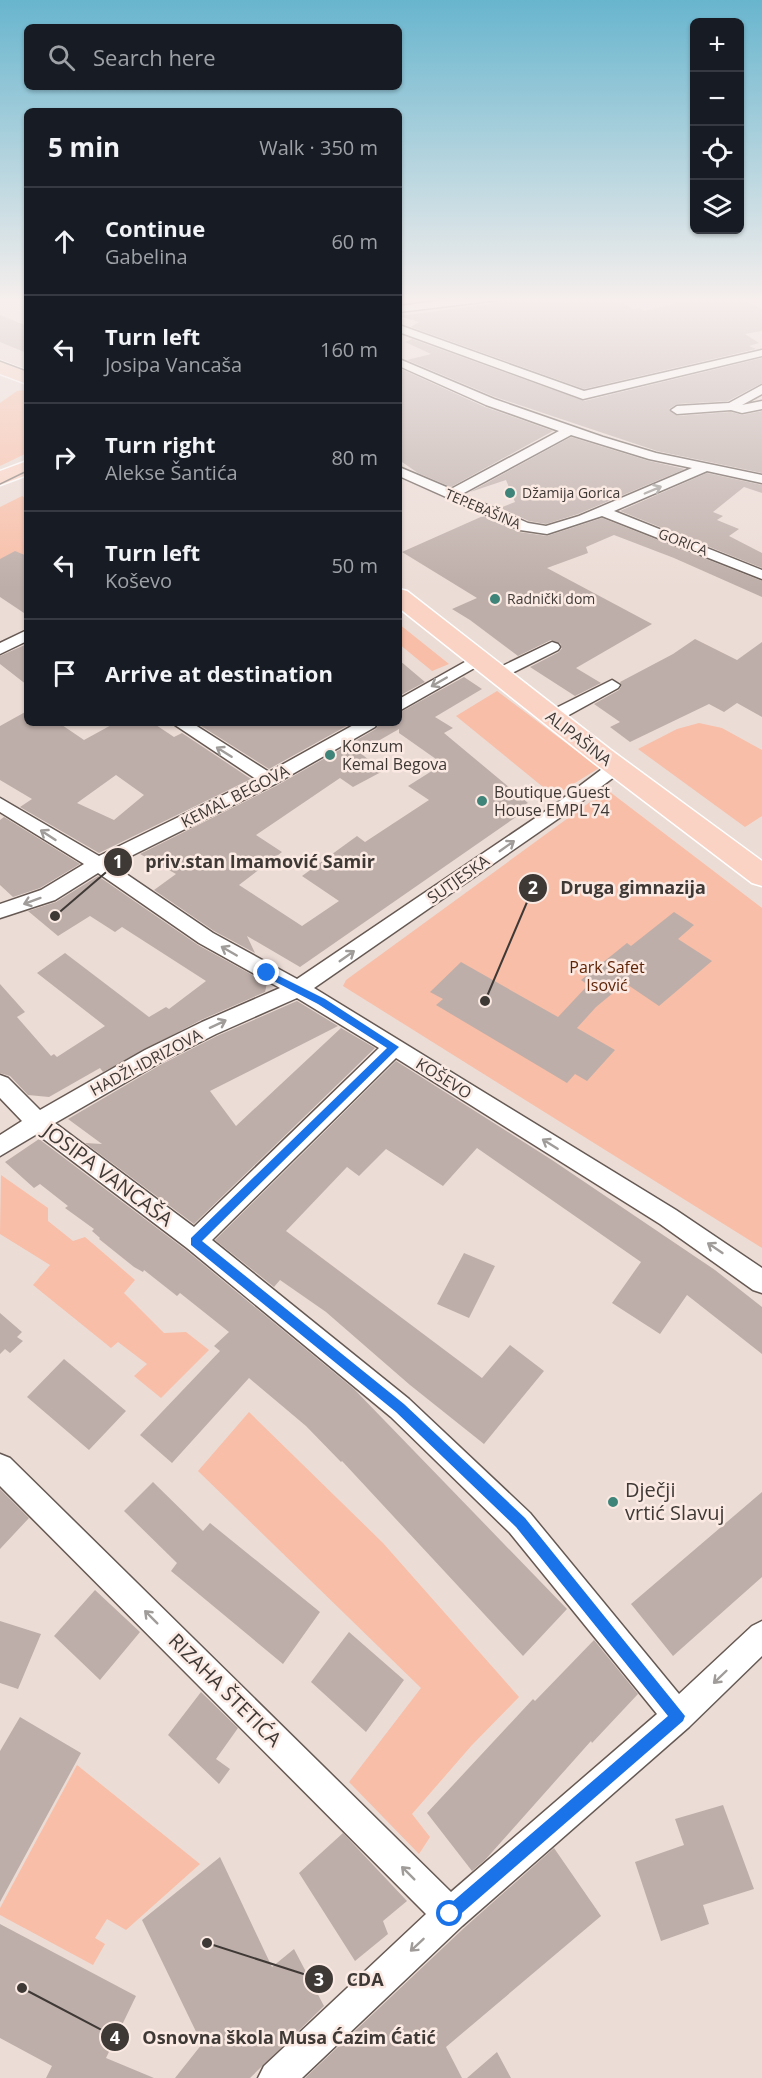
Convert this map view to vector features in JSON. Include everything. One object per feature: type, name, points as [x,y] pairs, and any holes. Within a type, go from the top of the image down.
[{"type":"main road","points":[[0,479],[24,468]]},
{"type":"main road","name":"ALIPAŠINA","points":[[402,598],[616,767],[762,876]]},
{"type":"street","points":[[472,394],[570,430],[637,451],[703,468],[760,478]]},
{"type":"street","points":[[732,406],[753,394]]},
{"type":"street","points":[[677,410],[732,406],[742,408],[762,405]]},
{"type":"street","points":[[451,495],[570,430]]},
{"type":"street","name":"TEPEBAŠINA","points":[[402,472],[536,530],[553,529],[603,512],[703,468]]},
{"type":"street","name":"GORICA","points":[[603,512],[762,575]]},
{"type":"street","points":[[0,628],[22,637]]},
{"type":"street","points":[[0,649],[22,637]]},
{"type":"street","points":[[402,705],[488,666],[552,647]]},
{"type":"street","points":[[552,717],[612,685]]},
{"type":"street","points":[[185,726],[269,780]]},
{"type":"street","name":"KEMAL BEGOVA","points":[[0,911],[48,895],[98,865],[269,780],[356,726]]},
{"type":"street","name":"SUTJESKA","points":[[298,989],[550,816],[616,767]]},
{"type":"street","name":"KOŠEVO","points":[[0,804],[98,865],[206,938],[298,989],[668,1217],[762,1282]]},
{"type":"street","name":"HADŽI-IDRIZOVA","points":[[0,1147],[38,1122],[153,1056],[220,1023],[298,989]]},
{"type":"street","points":[[195,1241],[394,1047]]},
{"type":"street","name":"JOSIPA VANCAŠA","points":[[0,1084],[38,1122],[195,1241],[400,1408],[520,1523],[678,1716]]},
{"type":"street","name":"RIZAHA ŠTETIĆA","points":[[0,1467],[450,1914]]},
{"type":"street","points":[[276,2078],[450,1914],[678,1716],[762,1636]]},
{"type":"green space","points":[[13,394],[24,394],[24,454],[0,466],[0,403]]},
{"type":"green space","points":[[22,496],[24,497],[24,563],[0,576],[0,507]]},
{"type":"green space","points":[[402,626],[449,664],[432,671],[402,646]]},
{"type":"green space","points":[[497,691],[599,768],[554,796],[456,716]]},
{"type":"green space","points":[[699,723],[722,728],[762,750],[762,816],[745,827],[638,749],[677,729]]},
{"type":"green space","name":"Park Safet Isović","points":[[610,792],[762,908],[762,1248],[343,986],[346,980],[601,794]]},
{"type":"green space","points":[[1,1175],[48,1208],[48,1221],[73,1241],[85,1237],[135,1280],[124,1293],[164,1333],[186,1332],[209,1350],[161,1398],[134,1376],[147,1364],[118,1342],[111,1348],[33,1285],[50,1265],[0,1234]]},
{"type":"green space","points":[[249,1412],[383,1543],[519,1697],[472,1745],[412,1814],[430,1837],[419,1854],[349,1782],[421,1688],[198,1471]]},
{"type":"green space","points":[[77,1765],[200,1864],[126,1930],[107,1919],[95,1938],[105,1944],[93,1965],[0,1915],[0,1908]]},
{"type":"building","points":[[402,394],[456,394],[485,407],[553,431],[451,487],[418,473],[402,462]]},
{"type":"building","points":[[488,394],[565,394],[584,401],[613,394],[741,394],[728,401],[677,404],[669,409],[677,416],[731,412],[742,415],[762,411],[762,473],[657,451]]},
{"type":"building","points":[[571,437],[649,461],[685,469],[578,514],[546,524],[529,521],[500,508],[515,502],[506,480],[470,492]]},
{"type":"building","points":[[707,473],[762,485],[762,493],[744,487],[713,512],[723,516],[717,520],[739,529],[729,536],[762,553],[762,568],[620,511]]},
{"type":"building","points":[[483,516],[519,532],[547,536],[602,518],[762,581],[762,597],[674,558],[614,535],[586,547],[588,553],[547,568],[652,624],[576,668],[601,683],[575,696],[530,667],[559,652],[562,648],[560,643],[551,640],[518,656],[452,609],[477,598],[402,552]]},
{"type":"building","points":[[15,551],[24,555],[24,613],[0,597],[0,559]]},
{"type":"building","points":[[695,639],[737,660],[762,642],[762,717],[737,703],[724,712],[709,704],[630,742],[610,727],[620,722],[594,704],[619,690],[622,685],[620,682],[673,654]]},
{"type":"building","points":[[24,645],[24,683],[0,664],[0,656]]},
{"type":"building","points":[[402,663],[425,682],[402,694]]},
{"type":"building","points":[[464,677],[482,689],[435,717],[453,728],[444,733],[528,803],[509,812],[516,817],[300,967],[247,936],[255,953],[214,931],[154,890],[176,874],[140,854],[276,786],[376,729],[378,726],[402,726],[402,711]],"holes":[[[399,729],[399,733],[443,764],[408,786],[429,800],[365,842],[357,836],[302,876],[339,901],[302,926],[239,885],[282,852],[256,835],[340,778],[353,787],[383,771],[359,752]]]},
{"type":"building","points":[[24,713],[24,726],[63,726],[84,740],[110,726],[158,726],[174,737],[182,733],[251,779],[99,853],[20,807],[32,799],[0,780],[0,726]],"holes":[[[116,775],[144,795],[114,820],[77,803]]]},
{"type":"building","points":[[201,726],[347,726],[269,769]]},
{"type":"building","points":[[4,817],[80,864],[40,888],[13,897],[0,885],[0,820]]},
{"type":"building","points":[[98,876],[198,945],[267,983],[265,992],[201,1020],[103,1072],[100,1068],[49,1097],[28,1095],[10,1076],[0,1073],[0,984],[25,1012],[17,1017],[51,1056],[54,1054],[57,1057],[105,1026],[37,973],[65,953],[149,1017],[166,1007],[169,1009],[206,981],[122,927],[115,932],[90,916],[58,936],[28,911],[56,902]]},
{"type":"building","points":[[674,912],[694,925],[678,939],[712,961],[659,1006],[625,983],[596,1007],[577,1028],[615,1050],[587,1081],[575,1074],[567,1083],[436,1005],[443,999],[430,992],[461,962],[558,1017],[588,985],[581,980],[627,943],[631,946]]},
{"type":"building","points":[[297,1001],[338,1026],[210,1091],[236,1126],[341,1028],[375,1048],[194,1224],[85,1143],[102,1144],[68,1119],[162,1064],[217,1036]]},
{"type":"building","points":[[396,1061],[552,1160],[715,1270],[762,1307],[762,1354],[687,1295],[660,1334],[612,1303],[641,1262],[477,1148],[443,1186],[386,1149],[359,1176],[347,1167],[286,1231],[482,1378],[510,1345],[544,1371],[484,1444],[410,1385],[326,1312],[280,1280],[274,1287],[215,1240]]},
{"type":"building","points":[[39,1139],[186,1250],[354,1389],[567,1609],[523,1656],[342,1461],[306,1426],[249,1378],[172,1463],[140,1435],[220,1351],[214,1346],[229,1332],[180,1293],[177,1296],[144,1270],[143,1272],[134,1267],[99,1239],[92,1231],[94,1229],[65,1208],[68,1206],[40,1184],[34,1188],[5,1162]]},
{"type":"building","points":[[464,1253],[495,1266],[469,1318],[437,1304]]},
{"type":"building","points":[[0,1313],[22,1332],[17,1337],[23,1341],[10,1353],[5,1349],[0,1354]]},
{"type":"building","points":[[64,1359],[126,1411],[89,1450],[27,1397]]},
{"type":"building","points":[[153,1482],[203,1531],[210,1523],[320,1612],[283,1664],[171,1571],[177,1563],[124,1511]]},
{"type":"building","points":[[0,1489],[29,1518],[0,1549]]},
{"type":"building","points":[[762,1492],[762,1577],[673,1656],[631,1604]]},
{"type":"building","points":[[95,1590],[140,1632],[100,1680],[54,1636]]},
{"type":"building","points":[[0,1621],[41,1634],[18,1689],[0,1683]]},
{"type":"building","points":[[349,1632],[404,1680],[366,1732],[311,1682]]},
{"type":"building","points":[[594,1640],[638,1694],[592,1743],[591,1741],[485,1860],[472,1871],[427,1813],[533,1699],[535,1701]]},
{"type":"building","points":[[201,1692],[238,1728],[216,1759],[230,1769],[219,1784],[168,1735]]},
{"type":"building","points":[[20,1717],[81,1753],[0,1902],[0,1751]]},
{"type":"building","points":[[723,1805],[754,1889],[703,1905],[709,1924],[661,1941],[635,1862],[684,1845],[675,1819]]},
{"type":"building","points":[[343,1833],[407,1901],[383,1921],[388,1934],[355,1961],[299,1873]]},
{"type":"building","points":[[554,1848],[601,1916],[446,2047],[462,2078],[305,2078],[464,1928]]},
{"type":"building","points":[[220,1857],[272,1967],[294,1949],[324,2006],[250,2078],[175,2078],[202,2044],[142,1920]]},
{"type":"building","points":[[0,1924],[136,1996],[106,2058],[154,2078],[46,2078],[52,2066],[0,2038]]},
{"type":"building","points":[[497,2052],[511,2078],[467,2078]]},
{"type":"tram line","points":[[0,484],[24,472]]},
{"type":"place","name":"Džamija Gorica","points":[[510,493]]},
{"type":"place","name":"Radnički dom","points":[[495,599]]},
{"type":"place","name":"Konzum Kemal Begova","points":[[330,755]]},
{"type":"place","name":"Boutique Guest House EMPL 74","points":[[482,801]]},
{"type":"place","name":"priv.stan Imamović Samir","points":[[55,916]]},
{"type":"place","name":"Druga gimnazija","points":[[485,1001]]},
{"type":"place","name":"Dječji vrtić Slavuj","points":[[613,1502]]},
{"type":"place","name":"CDA","points":[[207,1943]]},
{"type":"place","name":"Osnovna škola Musa Ćazim Ćatić","points":[[22,1988]]},
{"type":"route","points":[[267,973],[322,1002],[394,1047],[195,1241],[400,1408],[520,1523],[678,1716],[450,1914]]}]
